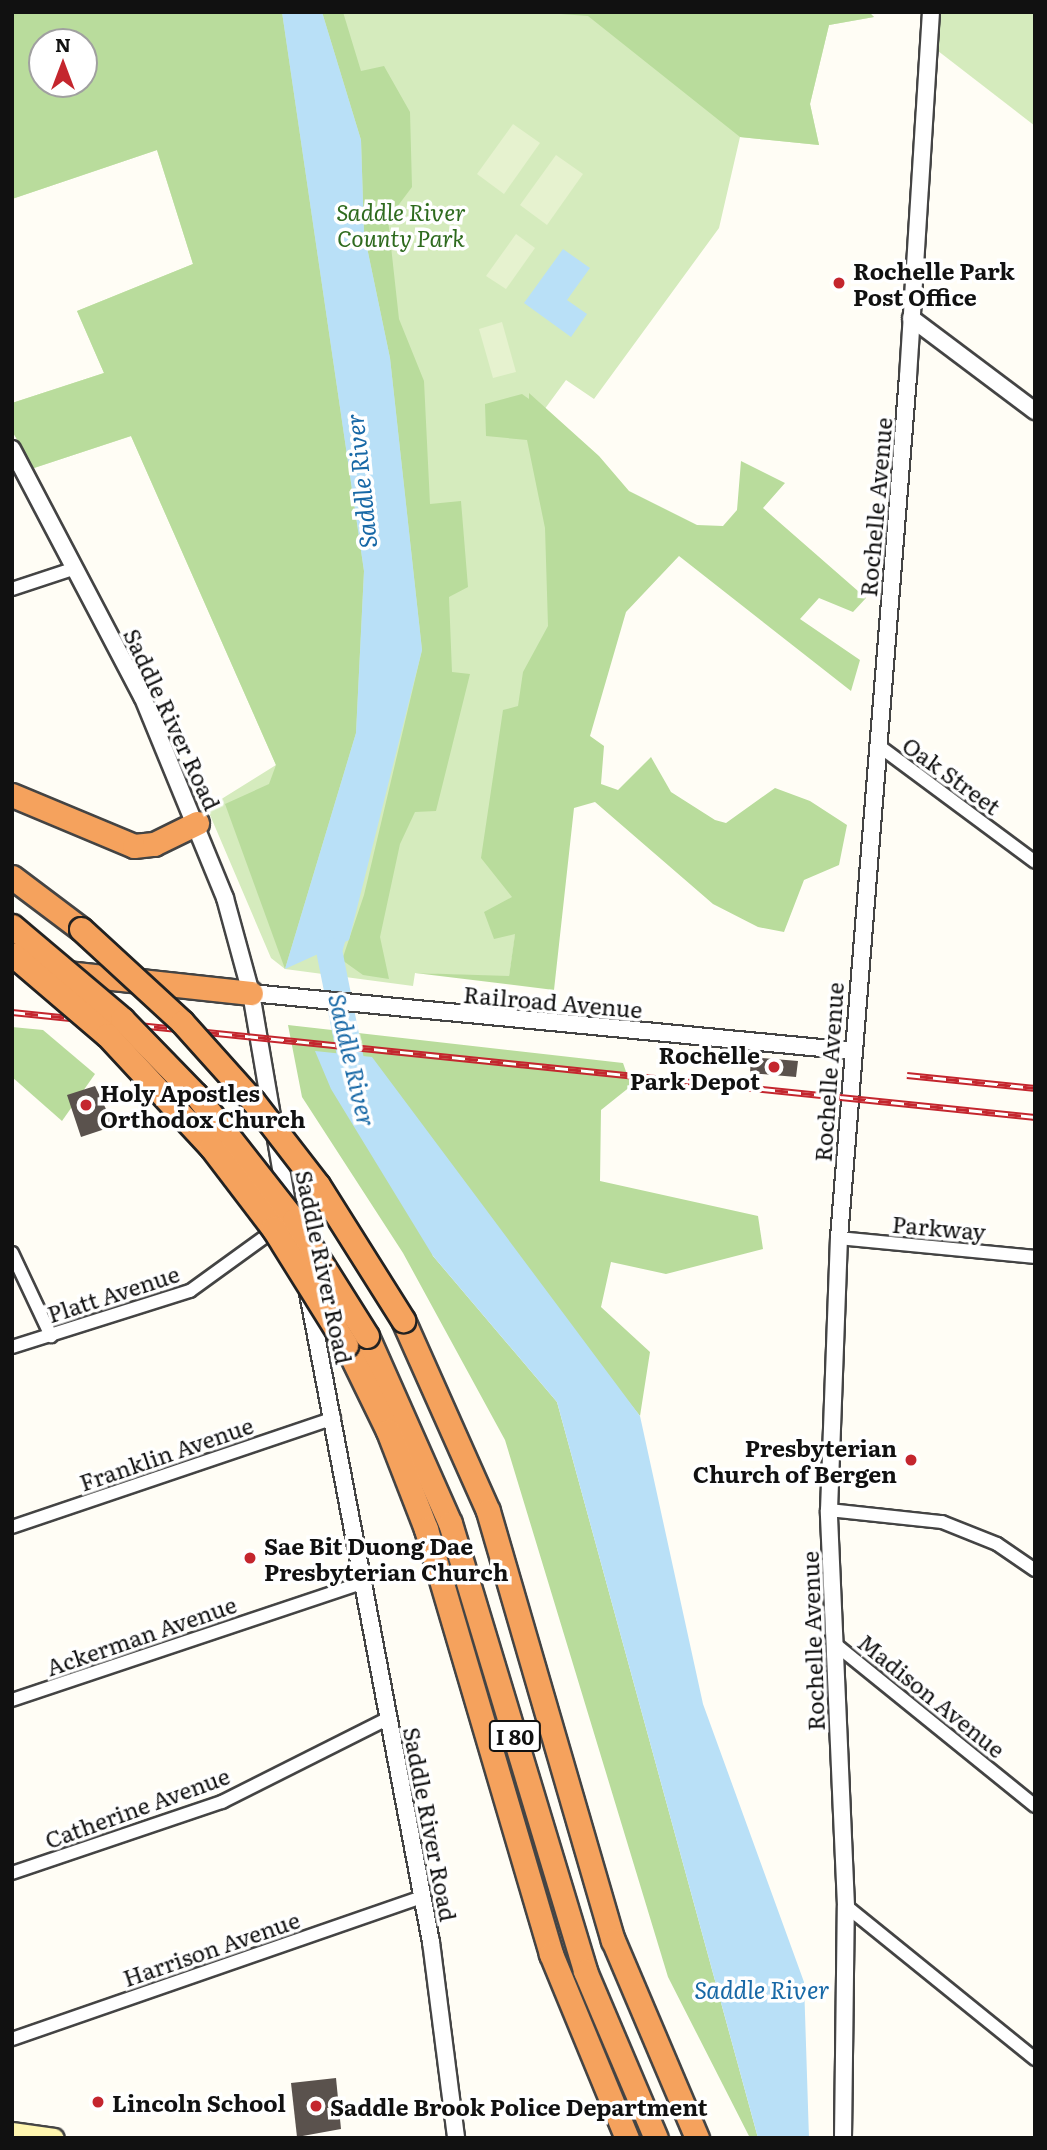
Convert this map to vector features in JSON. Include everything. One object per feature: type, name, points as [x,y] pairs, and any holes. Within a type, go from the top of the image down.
[{"type":"highway","points":[[12,795],[134,846],[154,844],[197,823]]},
{"type":"highway","name":"I 80","points":[[12,877],[82,929],[182,1022],[253,1101],[341,1218],[403,1320],[488,1511],[613,1940],[697,2138]]},
{"type":"highway","name":"I 80","points":[[12,926],[122,1019],[196,1095],[294,1220],[450,1523],[581,1959],[656,2138]]},
{"type":"highway","name":"I 80","points":[[12,954],[107,1035],[211,1147],[356,1341],[426,1529],[551,1954],[627,2138]]},
{"type":"highway","points":[[12,967],[251,993]]},
{"type":"main road","points":[[22,2134],[55,2138]]},
{"type":"street","name":"Rochelle Avenue","points":[[843,2138],[846,1906],[830,1510],[839,1238],[852,1051],[879,746],[931,12]]},
{"type":"street","points":[[911,318],[1035,411]]},
{"type":"street","name":"Saddle River Road","points":[[12,449],[143,698],[197,823],[251,993],[290,1222],[334,1418],[387,1719],[423,1897],[457,2138]]},
{"type":"street","points":[[12,589],[76,568]]},
{"type":"street","name":"Oak Street","points":[[879,746],[1035,862]]},
{"type":"street","name":"Railroad Avenue","points":[[251,993],[852,1051]]},
{"type":"street","name":"Platt Avenue","points":[[12,1347],[196,1288],[255,1240],[290,1222]]},
{"type":"street","name":"Parkway","points":[[839,1238],[1035,1257]]},
{"type":"street","points":[[12,1253],[51,1336]]},
{"type":"street","name":"Franklin Avenue","points":[[12,1527],[334,1418]]},
{"type":"street","points":[[830,1510],[942,1522],[997,1544],[1035,1570]]},
{"type":"street","name":"Ackerman Avenue","points":[[12,1700],[364,1582]]},
{"type":"street","name":"Madison Avenue","points":[[835,1644],[1035,1806]]},
{"type":"street","name":"Catherine Avenue","points":[[12,1873],[222,1802],[387,1719]]},
{"type":"street","name":"Harrison Avenue","points":[[12,2039],[423,1897]]},
{"type":"street","points":[[846,1906],[1035,2059]]},
{"type":"green space","name":"Saddle River County Park","points":[[12,12],[869,12],[874,17],[829,25],[810,104],[819,145],[740,137],[719,228],[594,399],[566,380],[544,410],[529,395],[563,608],[509,977],[415,973],[413,986],[285,969],[271,958],[207,808],[276,765],[131,436],[34,468],[12,431],[12,403],[104,373],[77,311],[193,264],[157,150],[12,199]]},
{"type":"green space","points":[[12,12],[282,12],[364,571],[356,733],[285,969],[225,804],[269,784],[276,765],[131,436],[34,468],[12,431],[12,403],[104,373],[77,311],[193,264],[157,150],[12,199]]},
{"type":"green space","points":[[322,12],[343,12],[361,71],[384,66],[410,112],[412,187],[388,219],[399,319],[424,381],[430,504],[461,501],[468,587],[449,597],[452,672],[470,674],[436,811],[415,812],[400,844],[380,937],[389,979],[363,975],[342,960],[364,895],[422,650],[390,358],[364,233],[361,140]]},
{"type":"green space","points":[[534,12],[869,12],[874,17],[829,25],[810,104],[819,145],[740,137],[588,16]]},
{"type":"green space","points":[[931,12],[1035,12],[1035,126],[929,44]]},
{"type":"green space","points":[[513,124],[540,143],[504,194],[477,174]]},
{"type":"green space","points":[[556,155],[583,174],[547,225],[520,205]]},
{"type":"green space","points":[[516,234],[535,248],[506,289],[486,276]]},
{"type":"green space","points":[[502,322],[516,372],[493,378],[479,329]]},
{"type":"green space","points":[[529,393],[599,456],[629,491],[697,525],[723,526],[737,510],[741,461],[785,483],[763,508],[866,598],[853,612],[819,598],[800,619],[860,660],[851,691],[679,556],[626,612],[590,736],[604,746],[601,784],[618,790],[651,757],[671,792],[715,820],[726,823],[775,788],[810,801],[847,825],[839,865],[804,880],[784,932],[758,927],[713,904],[595,802],[574,808],[554,990],[415,973],[509,976],[515,934],[494,939],[484,912],[512,897],[481,858],[503,710],[518,706],[523,672],[548,626],[545,528],[527,440],[486,436],[485,404],[522,394],[529,399]]},
{"type":"green space","points":[[288,1025],[623,1063],[631,1086],[601,1110],[600,1181],[758,1216],[763,1249],[666,1274],[611,1262],[601,1307],[650,1352],[640,1416],[376,1086],[433,1256],[557,1402],[758,2138],[750,2138],[668,1977],[505,1440],[403,1253],[302,1097]]},
{"type":"green space","points":[[12,1027],[43,1030],[95,1074],[62,1121],[12,1077]]},
{"type":"water","name":"Saddle River","points":[[282,12],[322,12],[361,140],[364,233],[390,358],[422,650],[349,940],[285,969],[356,733],[364,571]]},
{"type":"water","points":[[563,249],[590,268],[567,300],[587,314],[571,337],[524,303]]},
{"type":"water","name":"Saddle River","points":[[315,1051],[372,1057],[640,1416],[703,1704],[804,1982],[809,2138],[758,2138],[557,1402],[433,1256],[331,1089]]},
{"type":"building","name":"Rochelle Park Depot","points":[[751,1057],[798,1061],[796,1077],[750,1073]]},
{"type":"building","name":"Holy Apostles Orthodox Church","points":[[95,1086],[114,1126],[81,1137],[67,1095]]},
{"type":"building","name":"Saddle Brook Police Department","points":[[336,2078],[341,2129],[297,2137],[291,2083]]},
{"type":"waterway","name":"Saddle River","points":[[339,916],[329,950],[357,1090]]},
{"type":"railway","points":[[12,1012],[1035,1117]]},
{"type":"railway","points":[[907,1075],[1035,1088]]},
{"type":"place","name":"Rochelle Park Post Office","points":[[839,283]]},
{"type":"place","name":"Rochelle Park Depot","points":[[774,1067]]},
{"type":"place","name":"Holy Apostles Orthodox Church","points":[[86,1105]]},
{"type":"place","name":"Presbyterian Church of Bergen","points":[[911,1460]]},
{"type":"place","name":"Sae Bit Duong Dae Presbyterian Church","points":[[250,1558]]},
{"type":"place","name":"Lincoln School","points":[[98,2102]]},
{"type":"place","name":"Saddle Brook Police Department","points":[[316,2106]]}]
